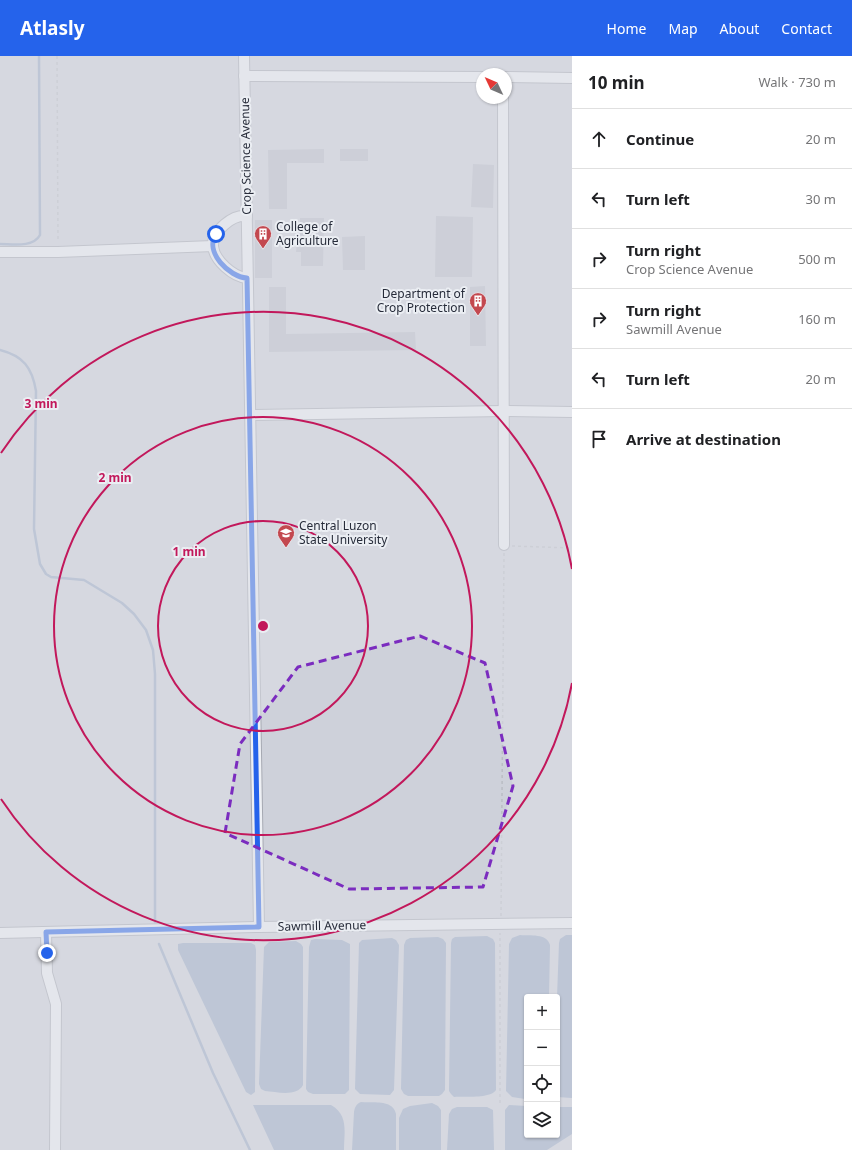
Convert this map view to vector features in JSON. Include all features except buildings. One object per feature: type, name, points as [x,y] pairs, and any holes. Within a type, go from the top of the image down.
[{"type":"street","name":"Crop Science Avenue","points":[[244,56],[259,927]]},
{"type":"street","points":[[244,76],[476,77]]},
{"type":"street","points":[[512,77],[572,78]]},
{"type":"street","points":[[503,104],[504,545]]},
{"type":"street","points":[[247,216],[237,217],[221,228],[214,236],[213,246],[213,252],[216,257],[230,271],[240,277],[247,278]]},
{"type":"street","points":[[0,252],[58,252],[213,246]]},
{"type":"street","points":[[250,414],[504,411],[572,412]]},
{"type":"street","name":"Sawmill Avenue","points":[[0,933],[259,927],[572,923]]},
{"type":"street","points":[[46,932],[47,973],[56,1004],[55,1150]]},
{"type":"path","points":[[57,56],[58,252]]},
{"type":"path","points":[[500,1103],[500,924],[504,545],[572,548]]},
{"type":"highlighted area","points":[[420,636],[485,663],[513,786],[483,887],[349,889],[225,833],[240,744],[298,667]]},
{"type":"shaded area","name":"Central Luzon State University","points":[[0,56],[572,56],[572,1150],[0,1150]]},
{"type":"water","points":[[520,935],[533,935],[542,937],[548,941],[550,945],[549,994],[524,994],[524,1099],[512,1097],[506,1091],[509,944],[512,938]]},
{"type":"water","points":[[566,935],[572,935],[572,1098],[560,1097],[560,994],[557,994],[560,939]]},
{"type":"water","points":[[487,936],[493,939],[495,943],[496,1090],[493,1093],[483,1096],[454,1097],[449,1091],[451,943],[452,939],[455,937]]},
{"type":"water","points":[[438,937],[443,939],[446,943],[445,1090],[439,1096],[408,1096],[404,1094],[401,1089],[404,945],[406,940],[410,938]]},
{"type":"water","points":[[392,938],[396,940],[399,945],[394,1090],[390,1095],[360,1094],[355,1089],[359,943],[362,940]]},
{"type":"water","points":[[311,940],[342,940],[350,944],[349,1090],[345,1094],[313,1094],[308,1092],[306,1089],[309,947]]},
{"type":"water","points":[[296,941],[303,947],[303,1085],[296,1091],[286,1093],[265,1091],[261,1089],[259,1084],[264,947],[269,942]]},
{"type":"water","points":[[251,943],[255,945],[255,1092],[251,1095],[246,1092],[178,950],[178,944]]},
{"type":"water","points":[[361,1102],[387,1104],[394,1109],[396,1114],[396,1150],[352,1150],[354,1112],[356,1106]]},
{"type":"water","points":[[432,1103],[438,1106],[441,1110],[441,1150],[399,1150],[399,1118],[403,1109],[410,1106]]},
{"type":"water","points":[[253,1105],[331,1105],[337,1109],[343,1119],[345,1131],[344,1150],[274,1150]]},
{"type":"water","points":[[509,1105],[524,1106],[524,1138],[560,1138],[560,1107],[572,1107],[572,1134],[547,1150],[505,1150],[505,1110]]},
{"type":"water","points":[[457,1107],[487,1107],[493,1110],[494,1150],[447,1150],[449,1114],[452,1109]]},
{"type":"waterway","points":[[0,244],[27,244],[37,239],[40,235],[39,56]]},
{"type":"waterway","points":[[0,350],[8,352],[20,359],[25,364],[32,375],[36,391],[34,529],[40,564],[46,574],[51,577],[84,580],[122,603],[134,614],[146,630],[153,650],[155,674],[155,922]]},
{"type":"waterway","points":[[159,944],[213,1073],[250,1150]]},
{"type":"place","name":"College of Agriculture","points":[[263,249]]},
{"type":"place","name":"Department of Crop Protection","points":[[478,316]]},
{"type":"place","name":"Central Luzon State University","points":[[286,548]]},
{"type":"route","points":[[47,953],[46,932],[259,927],[247,278],[234,274],[216,257],[213,252],[213,242],[216,234]]}]
